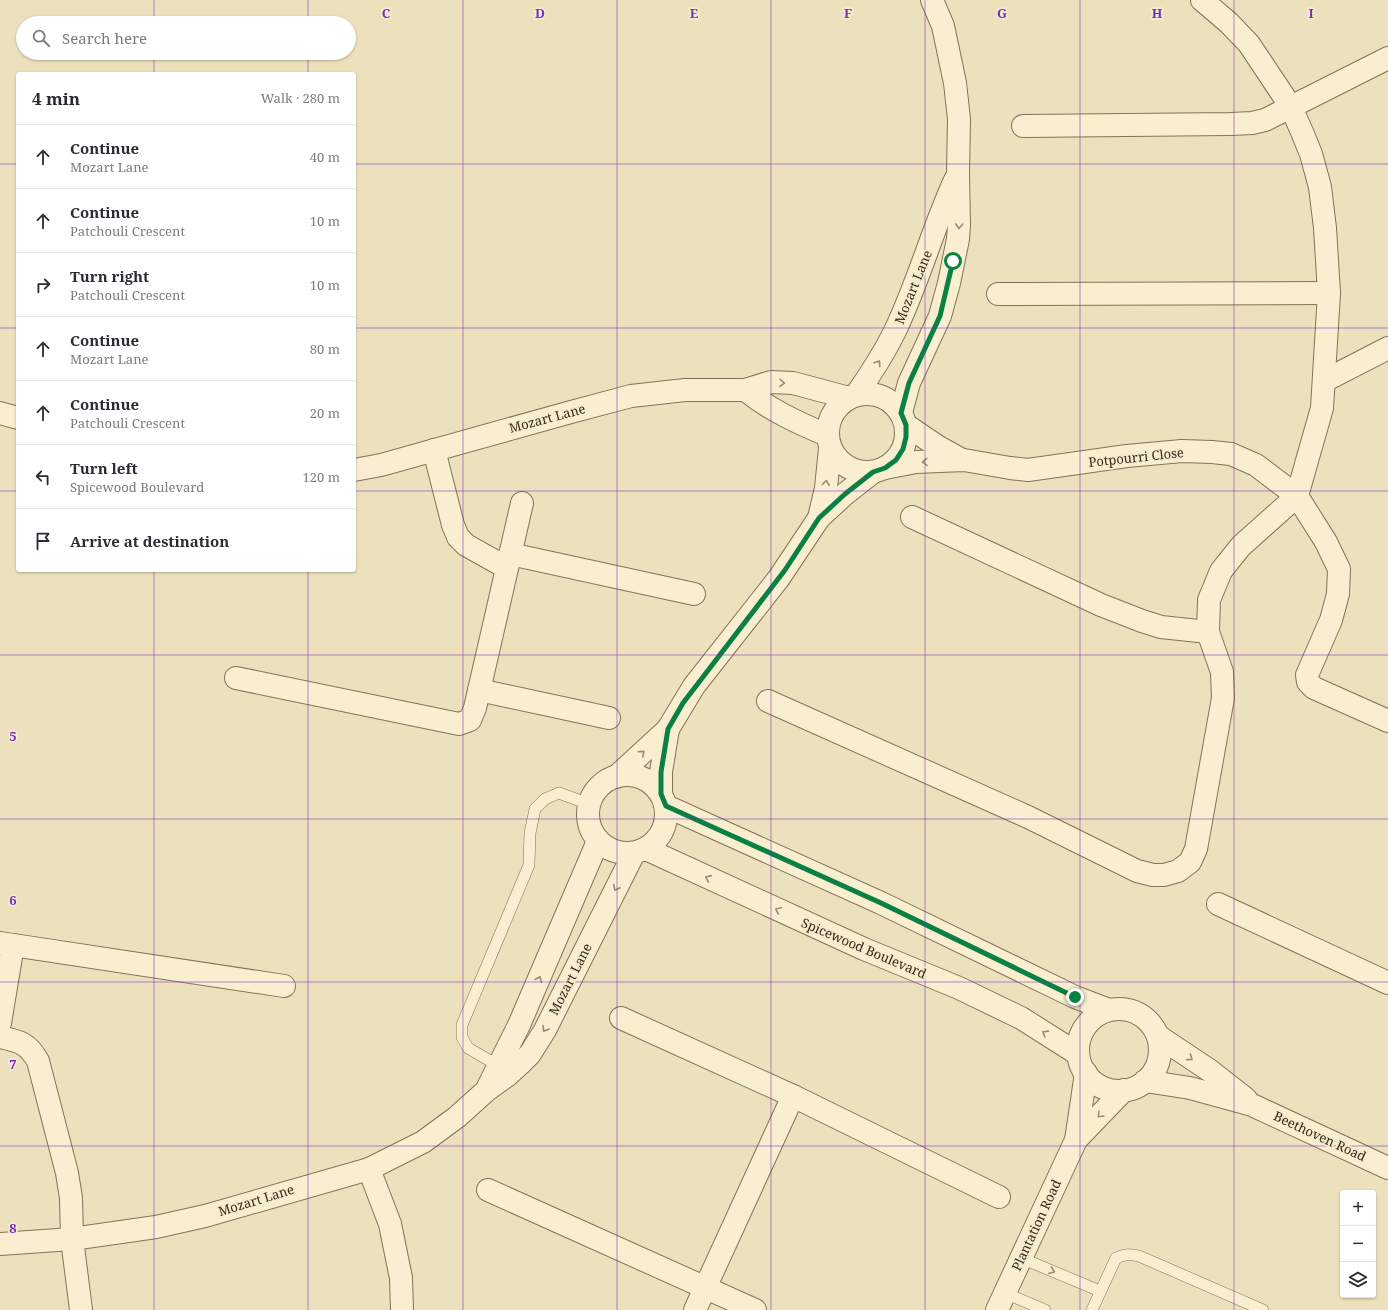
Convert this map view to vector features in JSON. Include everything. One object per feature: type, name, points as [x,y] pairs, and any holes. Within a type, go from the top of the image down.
[{"type":"street","name":"Mozart Lane","points":[[903,419],[909,383],[940,316],[958,239],[959,226],[959,119],[955,83],[943,26],[932,0]]},
{"type":"street","points":[[768,701],[1028,817],[1137,871],[1153,875],[1164,875],[1178,871],[1190,862],[1196,849],[1224,698],[1222,672],[1208,632],[1209,600],[1221,571],[1241,546],[1297,496],[1322,408],[1329,293],[1325,228],[1320,187],[1311,154],[1291,107],[1250,44],[1215,10],[1202,0]]},
{"type":"street","points":[[1023,126],[1241,124],[1265,120],[1388,58]]},
{"type":"street","name":"Mozart Lane","points":[[356,470],[381,465],[631,396],[685,390],[745,390],[771,382],[793,383],[852,397],[881,358],[894,332],[958,173]]},
{"type":"street","points":[[998,294],[1329,293]]},
{"type":"street","points":[[1324,381],[1388,348]]},
{"type":"street","points":[[745,390],[768,407],[829,442],[838,460],[848,468],[860,472],[879,470]]},
{"type":"street","points":[[616,777],[668,729],[694,686],[785,570],[819,518],[845,494],[896,460],[903,449],[906,437],[903,419],[893,403],[882,396],[869,393],[852,397],[844,401],[834,410],[828,422],[829,442],[826,488],[819,518]]},
{"type":"street","points":[[0,413],[16,417]]},
{"type":"street","name":"Potpourri Close","points":[[903,419],[937,446],[964,460]]},
{"type":"street","points":[[434,450],[453,525],[458,537],[466,545],[509,561],[694,594]]},
{"type":"street","name":"Potpourri Close","points":[[879,470],[916,462],[964,460],[1028,470],[1127,456],[1182,451],[1212,452],[1231,454],[1256,465],[1297,496]]},
{"type":"street","points":[[1297,496],[1326,542],[1339,569],[1338,594],[1325,636],[1308,670],[1308,682],[1314,688],[1388,721]]},
{"type":"street","points":[[236,678],[459,724],[470,720],[475,708],[522,503]]},
{"type":"street","points":[[912,517],[1101,605],[1142,621],[1161,627],[1208,632]]},
{"type":"street","points":[[479,690],[609,718]]},
{"type":"street","points":[[668,729],[661,772],[663,800],[667,819],[663,831],[656,842],[640,851],[621,853],[608,849],[598,841],[591,830],[587,817],[589,804],[594,792],[604,782],[616,777],[629,775],[642,778],[653,784],[663,800],[1075,997],[1109,1010]]},
{"type":"street","name":"Mozart Lane","points":[[487,1090],[519,1025],[598,841]]},
{"type":"street","name":"Mozart Lane","points":[[0,1244],[72,1239],[156,1227],[182,1221],[369,1168],[423,1142],[456,1117],[487,1090],[508,1075],[530,1054],[545,1030],[640,851]]},
{"type":"street","name":"Spicewood Boulevard","points":[[640,851],[864,949],[958,988],[1021,1018],[1082,1063],[1090,1079],[1102,1087],[1113,1090],[1124,1090],[1135,1087],[1145,1081],[1154,1072],[1159,1060],[1160,1048],[1158,1036]]},
{"type":"street","points":[[1218,904],[1388,984]]},
{"type":"street","points":[[0,1023],[7,944],[284,986]]},
{"type":"street","points":[[1082,1063],[1079,1039],[1085,1026],[1096,1016],[1109,1010],[1121,1009],[1133,1011],[1144,1017],[1152,1025],[1158,1036]]},
{"type":"street","points":[[621,1018],[793,1096],[999,1197]]},
{"type":"street","name":"Beethoven Road","points":[[1158,1036],[1235,1089],[1252,1105]]},
{"type":"street","points":[[0,1037],[19,1041],[26,1046],[38,1062],[67,1173],[71,1198],[72,1239],[81,1310]]},
{"type":"street","name":"Plantation Road","points":[[1076,1140],[1082,1063]]},
{"type":"street","name":"Beethoven Road","points":[[1145,1081],[1190,1088],[1252,1105],[1388,1168]]},
{"type":"street","name":"Plantation Road","points":[[1001,1302],[1076,1140],[1124,1090]]},
{"type":"street","points":[[695,1310],[793,1096]]},
{"type":"street","points":[[369,1168],[390,1224],[401,1278],[402,1310]]},
{"type":"street","points":[[488,1190],[755,1310]]},
{"type":"lane","points":[[499,1066],[468,1048],[462,1037],[462,1025],[529,864],[530,833],[535,808],[545,799],[558,793],[589,804]]},
{"type":"lane","points":[[1092,1310],[1116,1258],[1129,1254],[1138,1256],[1263,1310]]},
{"type":"lane","points":[[1021,1258],[1100,1291]]},
{"type":"lane","points":[[1001,1302],[1045,1310]]},
{"type":"route","points":[[953,261],[940,316],[909,383],[901,413],[906,425],[906,437],[903,449],[896,460],[885,468],[873,472],[845,494],[819,518],[785,570],[694,686],[668,729],[661,772],[661,794],[666,806],[881,903],[1037,977],[1075,997]]}]
